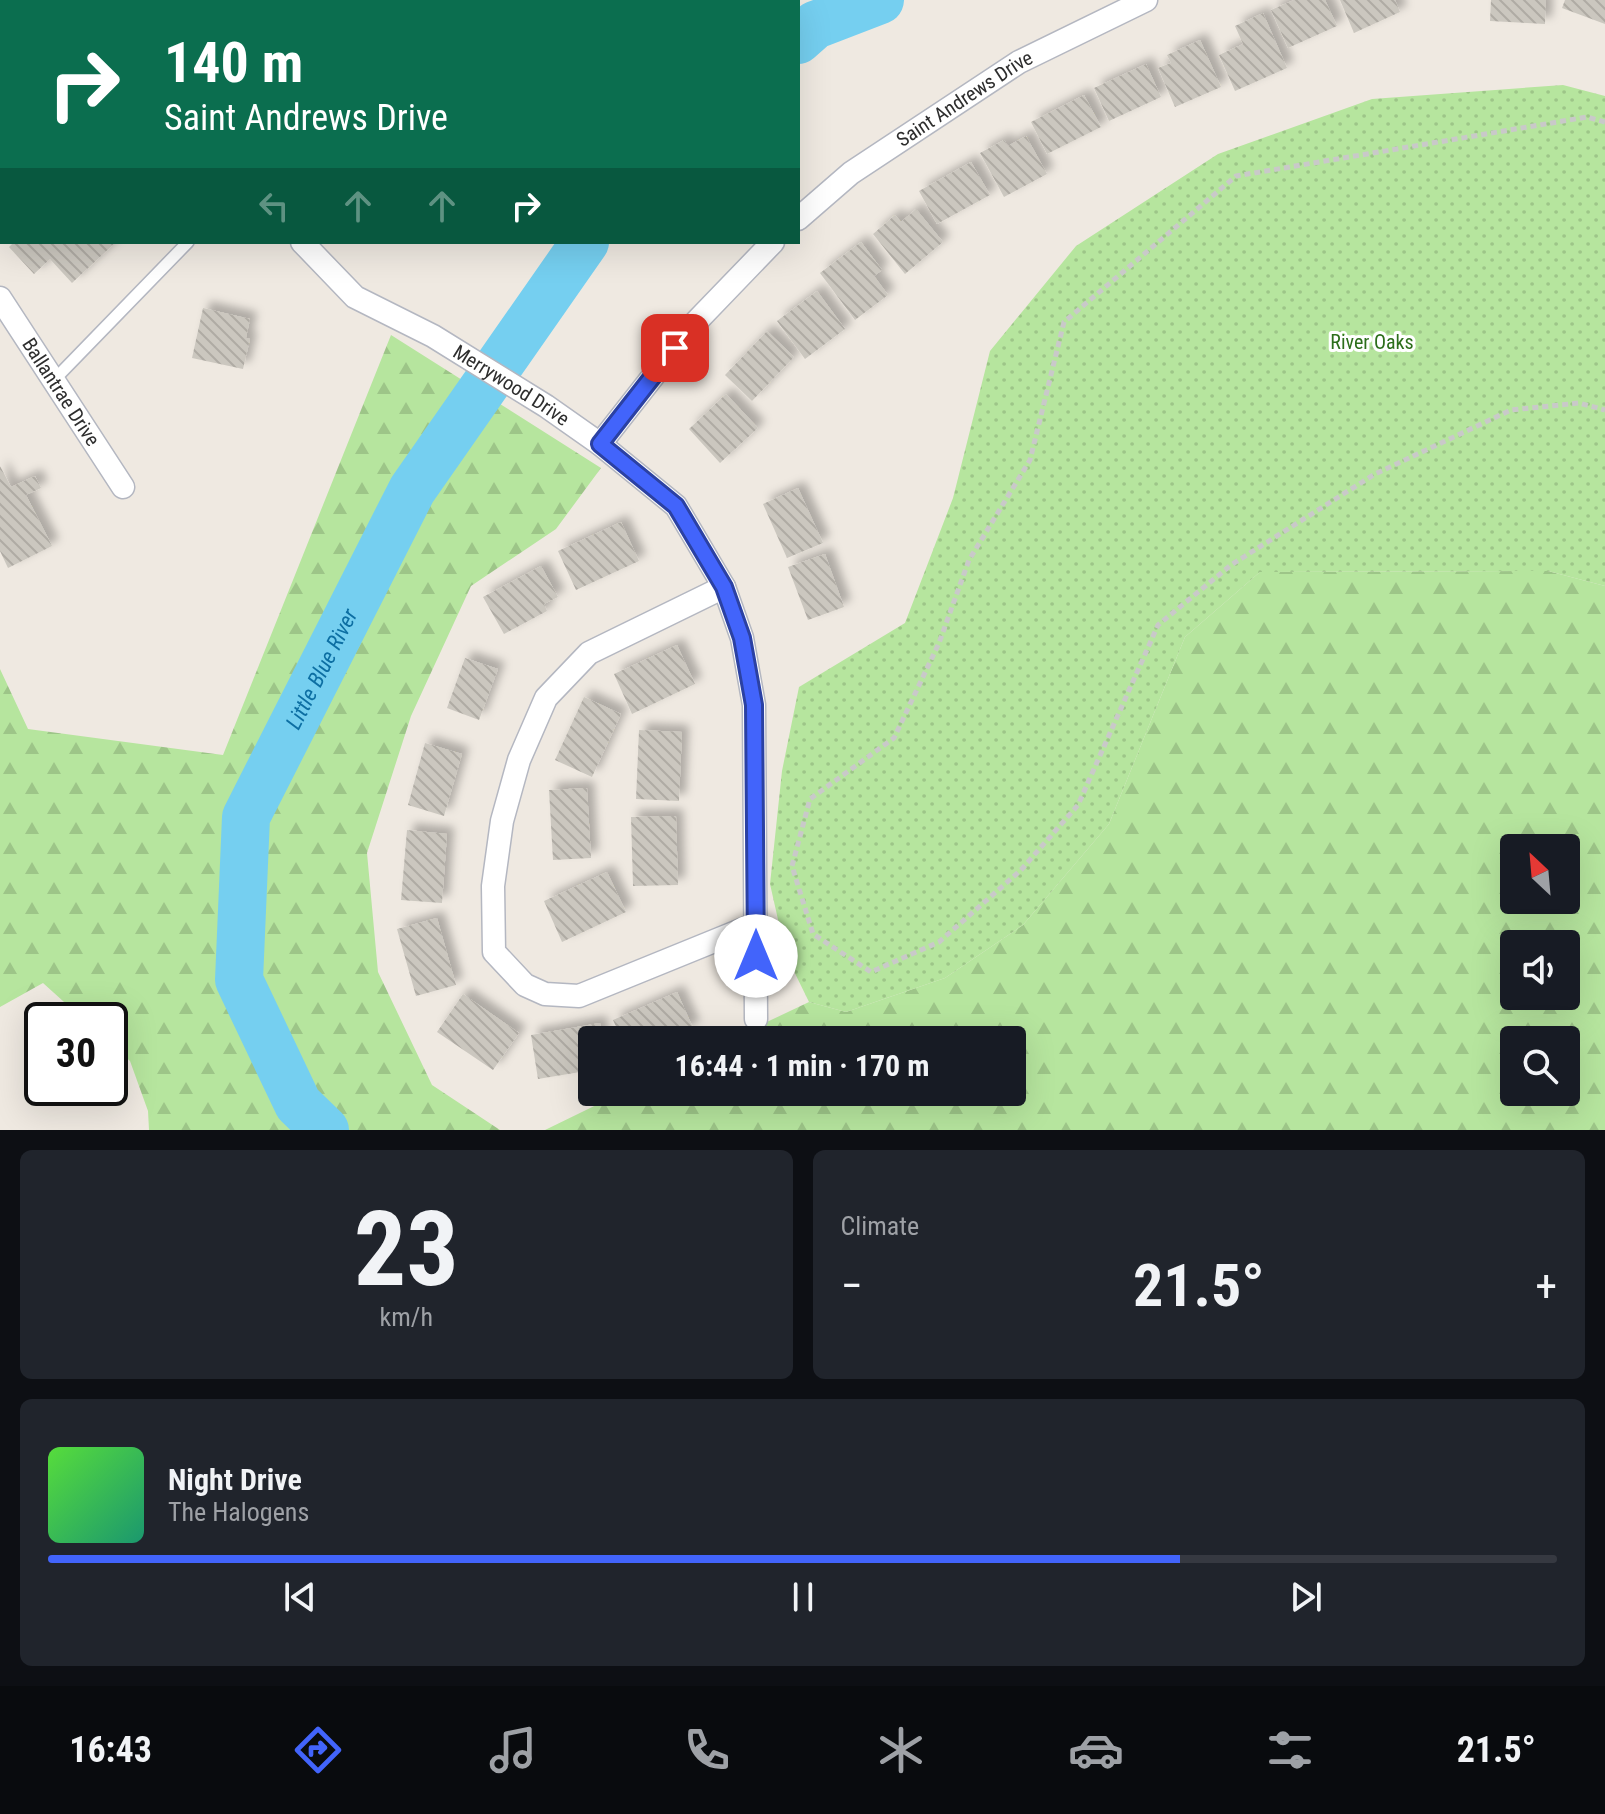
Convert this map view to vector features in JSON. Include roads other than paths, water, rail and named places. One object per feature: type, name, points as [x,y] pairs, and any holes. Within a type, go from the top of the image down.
[{"type":"street","name":"Saint Andrews Drive","points":[[800,217],[851,173],[1007,69],[1146,0]]},
{"type":"street","name":"Merrywood Drive","points":[[304,244],[355,297],[433,336],[546,406],[600,444],[676,506],[724,587],[742,638],[754,705],[756,1019]]},
{"type":"street","points":[[600,444],[694,324],[771,244]]},
{"type":"street","name":"Ballantrae Drive","points":[[0,298],[123,487]]},
{"type":"street","points":[[724,587],[589,653],[546,698],[519,760],[502,821],[493,886],[494,952],[525,985],[545,994],[579,996],[756,924]]},
{"type":"lane","points":[[54,380],[186,244]]},
{"type":"waterway","name":"Little Blue River","points":[[800,38],[815,25],[880,0]]},
{"type":"waterway","name":"Little Blue River","points":[[325,1130],[298,1104],[239,980],[246,817],[412,490],[584,244]]},
{"type":"park label","name":"River Oaks","points":[[1372,342]]}]
